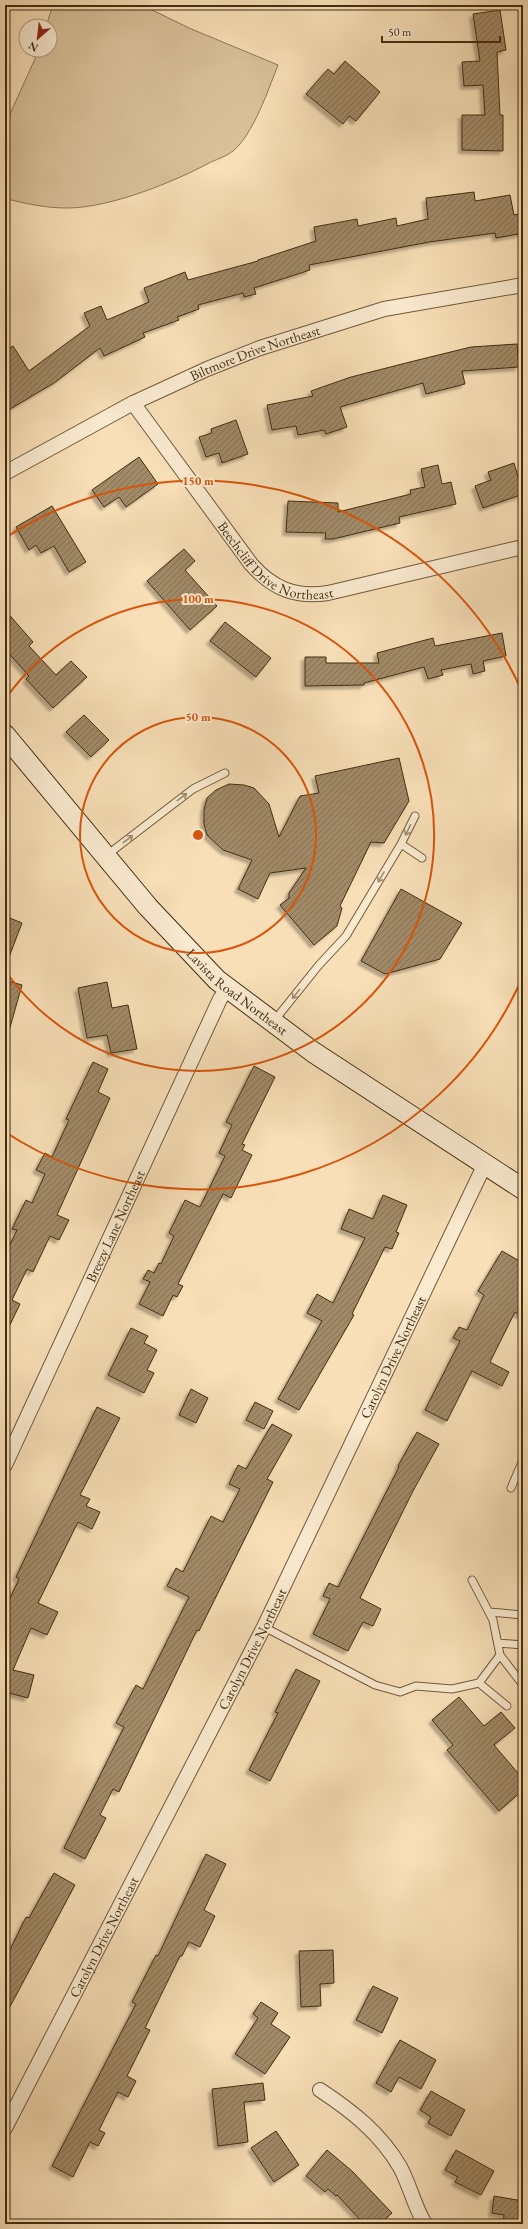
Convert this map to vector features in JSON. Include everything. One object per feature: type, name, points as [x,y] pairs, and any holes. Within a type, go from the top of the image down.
[{"type":"main road","name":"Lavista Road Northeast","points":[[5,735],[148,907],[227,988],[313,1052],[523,1189]]},
{"type":"street","name":"Biltmore Drive Northeast","points":[[5,473],[133,403],[207,369],[247,353],[384,309],[523,285]]},
{"type":"street","name":"Beechcliff Drive Northeast","points":[[133,403],[251,564],[266,579],[285,591],[305,595],[328,593],[523,547]]},
{"type":"street","name":"Breezy Lane Northeast","points":[[5,1465],[220,999],[227,988]]},
{"type":"street","name":"Carolyn Drive Northeast","points":[[6,2128],[264,1627],[485,1164]]},
{"type":"street","points":[[320,2090],[353,2112],[384,2143],[400,2168],[425,2224]]},
{"type":"lane","points":[[105,856],[193,788],[225,773]]},
{"type":"lane","points":[[274,1022],[319,965],[346,936],[401,844],[415,816]]},
{"type":"lane","points":[[401,844],[422,858]]},
{"type":"lane","points":[[511,1488],[523,1460]]},
{"type":"lane","points":[[472,1580],[493,1620],[500,1655],[523,1685]]},
{"type":"lane","points":[[489,1612],[523,1615]]},
{"type":"lane","points":[[264,1627],[375,1684],[400,1692],[416,1686],[452,1689],[479,1683],[500,1655]]},
{"type":"lane","points":[[498,1643],[523,1645]]},
{"type":"lane","points":[[479,1683],[507,1706]]},
{"type":"shaded area","points":[[53,5],[142,5],[189,28],[278,65],[254,123],[240,144],[225,156],[179,178],[122,199],[102,204],[67,208],[37,205],[7,199],[5,197],[5,125],[35,58],[58,58],[58,18],[49,18]]},
{"type":"building","points":[[500,10],[506,50],[497,52],[500,115],[503,115],[503,151],[462,150],[462,115],[485,115],[483,85],[464,86],[462,62],[480,61],[473,14]]},
{"type":"building","points":[[345,61],[380,92],[356,121],[349,116],[343,124],[306,94],[328,69],[334,74]]},
{"type":"building","points":[[474,192],[475,201],[510,195],[514,215],[523,213],[523,233],[496,238],[495,233],[429,242],[309,265],[310,270],[254,288],[256,294],[244,297],[243,293],[198,305],[199,309],[177,317],[179,320],[143,333],[145,337],[104,356],[100,348],[54,383],[5,412],[5,351],[13,346],[29,371],[90,326],[84,313],[101,306],[107,320],[149,302],[144,288],[185,272],[188,280],[258,261],[316,241],[314,227],[357,219],[358,226],[396,218],[397,226],[428,219],[426,198]]},
{"type":"building","points":[[517,344],[519,367],[462,371],[465,384],[426,394],[423,383],[340,407],[347,427],[326,434],[324,430],[298,435],[296,426],[272,430],[267,405],[313,396],[311,391],[351,377],[471,347]]},
{"type":"building","points":[[236,420],[248,454],[222,463],[219,453],[206,457],[199,437],[212,433],[211,429]]},
{"type":"building","points":[[139,457],[158,484],[126,507],[119,497],[104,507],[92,490]]},
{"type":"building","points":[[514,463],[523,494],[483,508],[475,486],[491,480],[488,472]]},
{"type":"building","points":[[438,465],[442,484],[451,482],[456,504],[399,517],[400,523],[333,539],[325,539],[326,533],[286,532],[288,501],[338,503],[338,512],[411,494],[410,490],[425,487],[421,469]]},
{"type":"building","points":[[52,506],[86,562],[69,572],[54,546],[41,553],[36,545],[29,550],[16,527]]},
{"type":"building","points":[[184,549],[195,561],[185,570],[217,606],[190,630],[147,581]]},
{"type":"building","points":[[5,610],[33,642],[29,646],[56,675],[71,661],[87,677],[53,708],[26,679],[29,676],[5,649]]},
{"type":"building","points":[[225,622],[271,658],[256,677],[210,641]]},
{"type":"building","points":[[502,633],[506,656],[483,661],[485,671],[473,674],[471,664],[441,670],[443,675],[428,679],[424,667],[364,683],[364,685],[305,686],[305,657],[326,657],[326,663],[379,663],[377,653],[433,638],[435,646]]},
{"type":"building","points":[[84,715],[109,740],[91,757],[66,732]]},
{"type":"building","points":[[399,758],[409,801],[384,843],[371,842],[340,906],[342,908],[337,926],[314,945],[280,905],[289,898],[289,893],[306,868],[270,873],[258,899],[238,889],[252,860],[223,850],[207,835],[204,824],[204,810],[207,798],[216,790],[229,784],[244,785],[254,788],[269,804],[279,837],[300,796],[319,793],[315,776]]},
{"type":"building","points":[[401,889],[462,923],[440,959],[385,974],[361,961]]},
{"type":"building","points":[[5,916],[22,923],[6,965],[5,965]]},
{"type":"building","points":[[5,980],[22,985],[9,1031],[5,1031]]},
{"type":"building","points":[[107,982],[112,1008],[128,1005],[137,1049],[111,1053],[107,1035],[87,1038],[78,988]]},
{"type":"building","points":[[93,1062],[108,1069],[98,1092],[110,1098],[57,1215],[69,1220],[59,1240],[50,1236],[33,1272],[27,1269],[12,1300],[20,1304],[5,1335],[5,1255],[17,1230],[12,1229],[26,1200],[32,1203],[45,1174],[36,1170],[45,1153],[52,1157],[69,1120],[66,1119]]},
{"type":"building","points":[[254,1066],[275,1077],[242,1144],[245,1145],[242,1150],[252,1155],[231,1198],[223,1194],[178,1284],[183,1286],[177,1297],[173,1295],[163,1316],[139,1304],[150,1282],[143,1279],[148,1270],[154,1273],[159,1263],[161,1264],[174,1236],[169,1233],[185,1200],[200,1207],[225,1156],[219,1153],[232,1125],[226,1122]]},
{"type":"building","points":[[383,1195],[407,1205],[396,1232],[399,1233],[392,1249],[385,1247],[352,1314],[354,1315],[299,1410],[278,1399],[322,1321],[307,1313],[317,1294],[333,1303],[365,1238],[341,1229],[349,1209],[373,1219]]},
{"type":"building","points":[[502,1251],[523,1263],[523,1317],[515,1312],[490,1362],[509,1372],[502,1386],[472,1371],[447,1421],[425,1410],[460,1341],[453,1338],[459,1327],[467,1330],[484,1295],[478,1291]]},
{"type":"building","points":[[131,1328],[148,1336],[144,1343],[157,1350],[147,1370],[154,1373],[144,1393],[108,1375]]},
{"type":"building","points":[[191,1389],[208,1398],[196,1423],[179,1415]]},
{"type":"building","points":[[255,1402],[273,1411],[264,1429],[246,1420]]},
{"type":"building","points":[[97,1407],[120,1418],[80,1495],[90,1499],[86,1506],[100,1512],[92,1529],[78,1522],[38,1603],[58,1612],[47,1635],[31,1628],[13,1670],[34,1675],[28,1698],[5,1692],[5,1609],[19,1579],[16,1577]]},
{"type":"building","points":[[272,1424],[292,1435],[267,1479],[273,1482],[199,1631],[197,1630],[119,1792],[113,1789],[100,1815],[106,1818],[85,1859],[64,1848],[124,1727],[116,1723],[136,1685],[143,1689],[189,1597],[167,1586],[176,1568],[183,1572],[211,1516],[223,1522],[240,1489],[229,1484],[238,1465],[246,1469]]},
{"type":"building","points":[[417,1432],[439,1444],[414,1489],[360,1598],[381,1609],[373,1626],[363,1622],[348,1651],[313,1634],[330,1599],[323,1596],[329,1583],[338,1587],[399,1467],[398,1466]]},
{"type":"building","points":[[296,1669],[320,1681],[270,1781],[249,1770],[278,1713],[275,1712]]},
{"type":"building","points":[[459,1697],[484,1726],[501,1712],[515,1728],[494,1745],[523,1779],[523,1790],[499,1811],[447,1750],[453,1745],[432,1720]]},
{"type":"building","points":[[206,1854],[226,1864],[204,1910],[215,1916],[200,1947],[189,1942],[182,1956],[180,1956],[145,2028],[150,2030],[127,2076],[136,2081],[128,2097],[118,2092],[99,2130],[105,2133],[98,2146],[90,2142],[73,2177],[52,2166],[136,2004],[132,2002],[156,1955],[158,1956]]},
{"type":"building","points":[[54,1873],[75,1885],[5,2016],[5,1960],[26,1917],[29,1918]]},
{"type":"building","points":[[333,1950],[334,1983],[320,1984],[321,2006],[301,2007],[299,1951]]},
{"type":"building","points":[[373,1986],[398,1998],[382,2033],[356,2020]]},
{"type":"building","points":[[261,2002],[278,2013],[271,2024],[290,2037],[265,2074],[235,2054],[258,2018],[253,2014]]},
{"type":"building","points":[[400,2040],[436,2060],[421,2089],[399,2077],[391,2092],[376,2083]]},
{"type":"building","points":[[263,2083],[265,2100],[244,2102],[248,2142],[218,2146],[212,2089]]},
{"type":"building","points":[[431,2091],[465,2110],[451,2136],[428,2123],[431,2117],[420,2110]]},
{"type":"building","points":[[276,2131],[299,2165],[274,2182],[251,2148]]},
{"type":"building","points":[[327,2150],[352,2171],[392,2213],[380,2224],[364,2224],[337,2195],[336,2196],[328,2189],[325,2192],[306,2176]]},
{"type":"building","points":[[456,2150],[494,2171],[481,2195],[455,2182],[458,2177],[445,2170]]},
{"type":"building","points":[[494,2196],[523,2201],[523,2224],[503,2224],[504,2215],[492,2213]]}]
